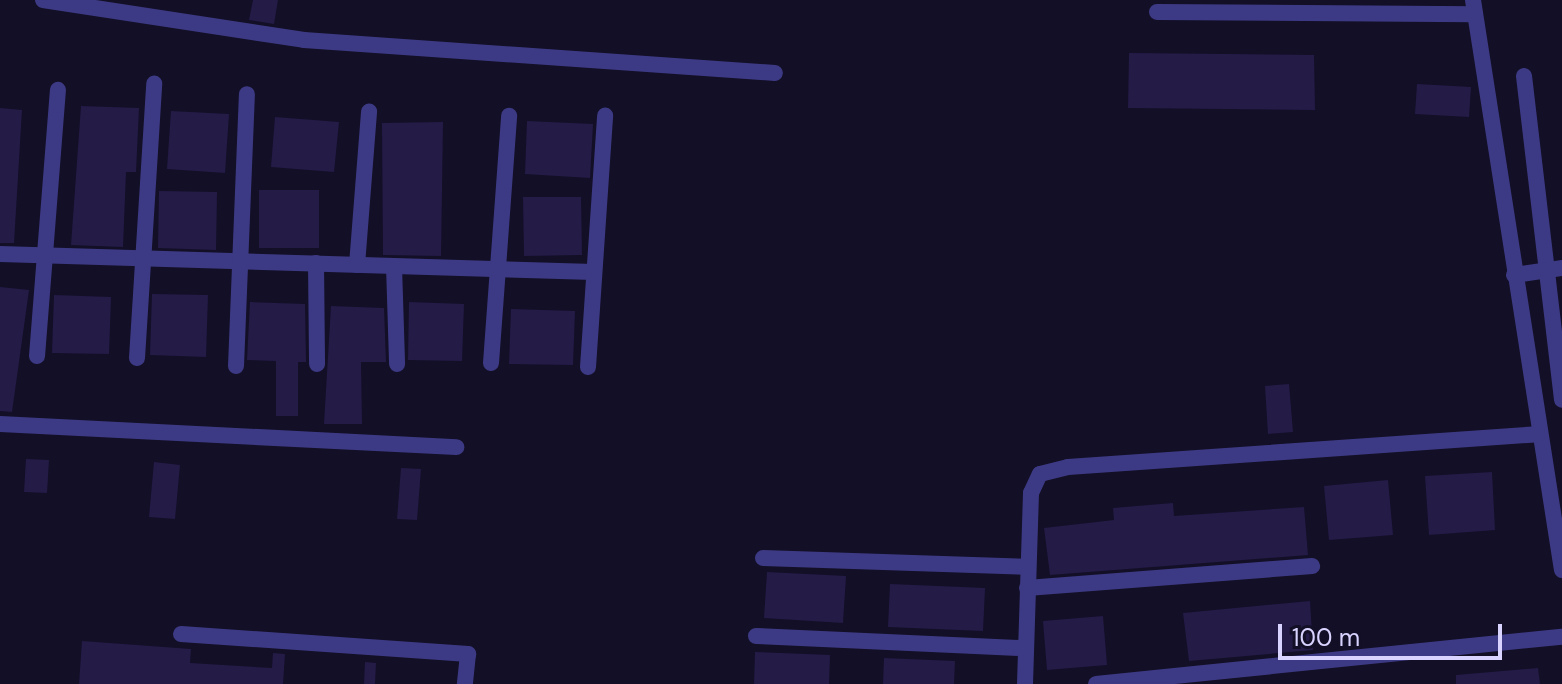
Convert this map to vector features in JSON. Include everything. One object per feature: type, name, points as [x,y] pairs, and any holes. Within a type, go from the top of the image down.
[{"type":"street","points":[[43,0],[304,40],[775,73]]},
{"type":"street","points":[[1157,12],[1474,7],[1538,434],[1562,570]]},
{"type":"street","points":[[1524,76],[1554,269],[1562,400]]},
{"type":"street","points":[[137,358],[154,84]]},
{"type":"street","points":[[37,356],[58,90]]},
{"type":"street","points":[[236,366],[247,94]]},
{"type":"street","points":[[357,265],[369,111]]},
{"type":"street","points":[[491,363],[509,116]]},
{"type":"street","points":[[588,367],[605,116]]},
{"type":"street","points":[[0,254],[594,272]]},
{"type":"street","points":[[316,263],[317,364]]},
{"type":"street","points":[[394,266],[397,364]]},
{"type":"street","points":[[1514,275],[1554,269]]},
{"type":"street","points":[[0,424],[456,447]]},
{"type":"street","points":[[1025,684],[1034,481],[1052,470],[1538,434]]},
{"type":"street","points":[[763,558],[1028,567]]},
{"type":"street","points":[[1027,588],[1312,566]]},
{"type":"street","points":[[181,634],[468,654],[465,684]]},
{"type":"street","points":[[756,636],[1025,648]]},
{"type":"street","points":[[1096,684],[1562,637]]},
{"type":"building","points":[[253,0],[278,0],[274,24],[249,20]]},
{"type":"building","points":[[1129,53],[1314,55],[1315,110],[1128,108]]},
{"type":"building","points":[[1417,84],[1471,87],[1469,117],[1415,114]]},
{"type":"building","points":[[81,106],[139,108],[136,172],[126,172],[123,247],[71,245]]},
{"type":"building","points":[[0,108],[22,110],[14,243],[0,243]]},
{"type":"building","points":[[171,111],[229,114],[225,173],[167,169]]},
{"type":"building","points":[[275,117],[339,122],[334,172],[271,167]]},
{"type":"building","points":[[527,121],[593,124],[590,178],[525,174]]},
{"type":"building","points":[[443,122],[441,256],[383,255],[382,123]]},
{"type":"building","points":[[259,190],[319,190],[319,248],[259,248]]},
{"type":"building","points":[[159,191],[217,192],[216,250],[158,248]]},
{"type":"building","points":[[523,197],[581,197],[582,255],[524,256]]},
{"type":"building","points":[[0,287],[29,290],[12,412],[0,411]]},
{"type":"building","points":[[152,294],[208,295],[206,357],[150,355]]},
{"type":"building","points":[[54,295],[111,297],[109,354],[52,353]]},
{"type":"building","points":[[250,302],[305,304],[306,362],[298,362],[298,416],[276,416],[276,361],[247,360]]},
{"type":"building","points":[[409,302],[464,304],[462,361],[408,360]]},
{"type":"building","points":[[331,306],[384,308],[386,362],[361,362],[362,424],[324,424]]},
{"type":"building","points":[[511,309],[575,311],[573,365],[509,364]]},
{"type":"building","points":[[1289,384],[1293,432],[1268,434],[1265,386]]},
{"type":"building","points":[[26,459],[49,460],[47,493],[24,492]]},
{"type":"building","points":[[154,462],[180,465],[175,519],[149,517]]},
{"type":"building","points":[[401,468],[421,469],[417,520],[397,519]]},
{"type":"building","points":[[1492,472],[1495,530],[1429,535],[1425,476]]},
{"type":"building","points":[[1388,480],[1393,535],[1329,540],[1324,486]]},
{"type":"building","points":[[1173,503],[1174,516],[1304,507],[1308,555],[1050,575],[1044,528],[1114,520],[1113,508]]},
{"type":"building","points":[[767,572],[846,576],[843,623],[764,618]]},
{"type":"building","points":[[890,584],[985,588],[983,631],[888,627]]},
{"type":"building","points":[[1310,601],[1313,650],[1189,661],[1183,613]]},
{"type":"building","points":[[1103,616],[1107,665],[1047,670],[1043,621]]},
{"type":"building","points":[[82,641],[191,649],[190,663],[272,668],[273,653],[285,654],[283,684],[79,684]]},
{"type":"building","points":[[755,652],[830,655],[829,684],[754,684]]},
{"type":"building","points":[[884,658],[955,661],[954,684],[883,684]]},
{"type":"building","points":[[365,662],[376,663],[375,684],[364,684]]},
{"type":"building","points":[[1538,668],[1540,684],[1456,684],[1456,675]]}]
